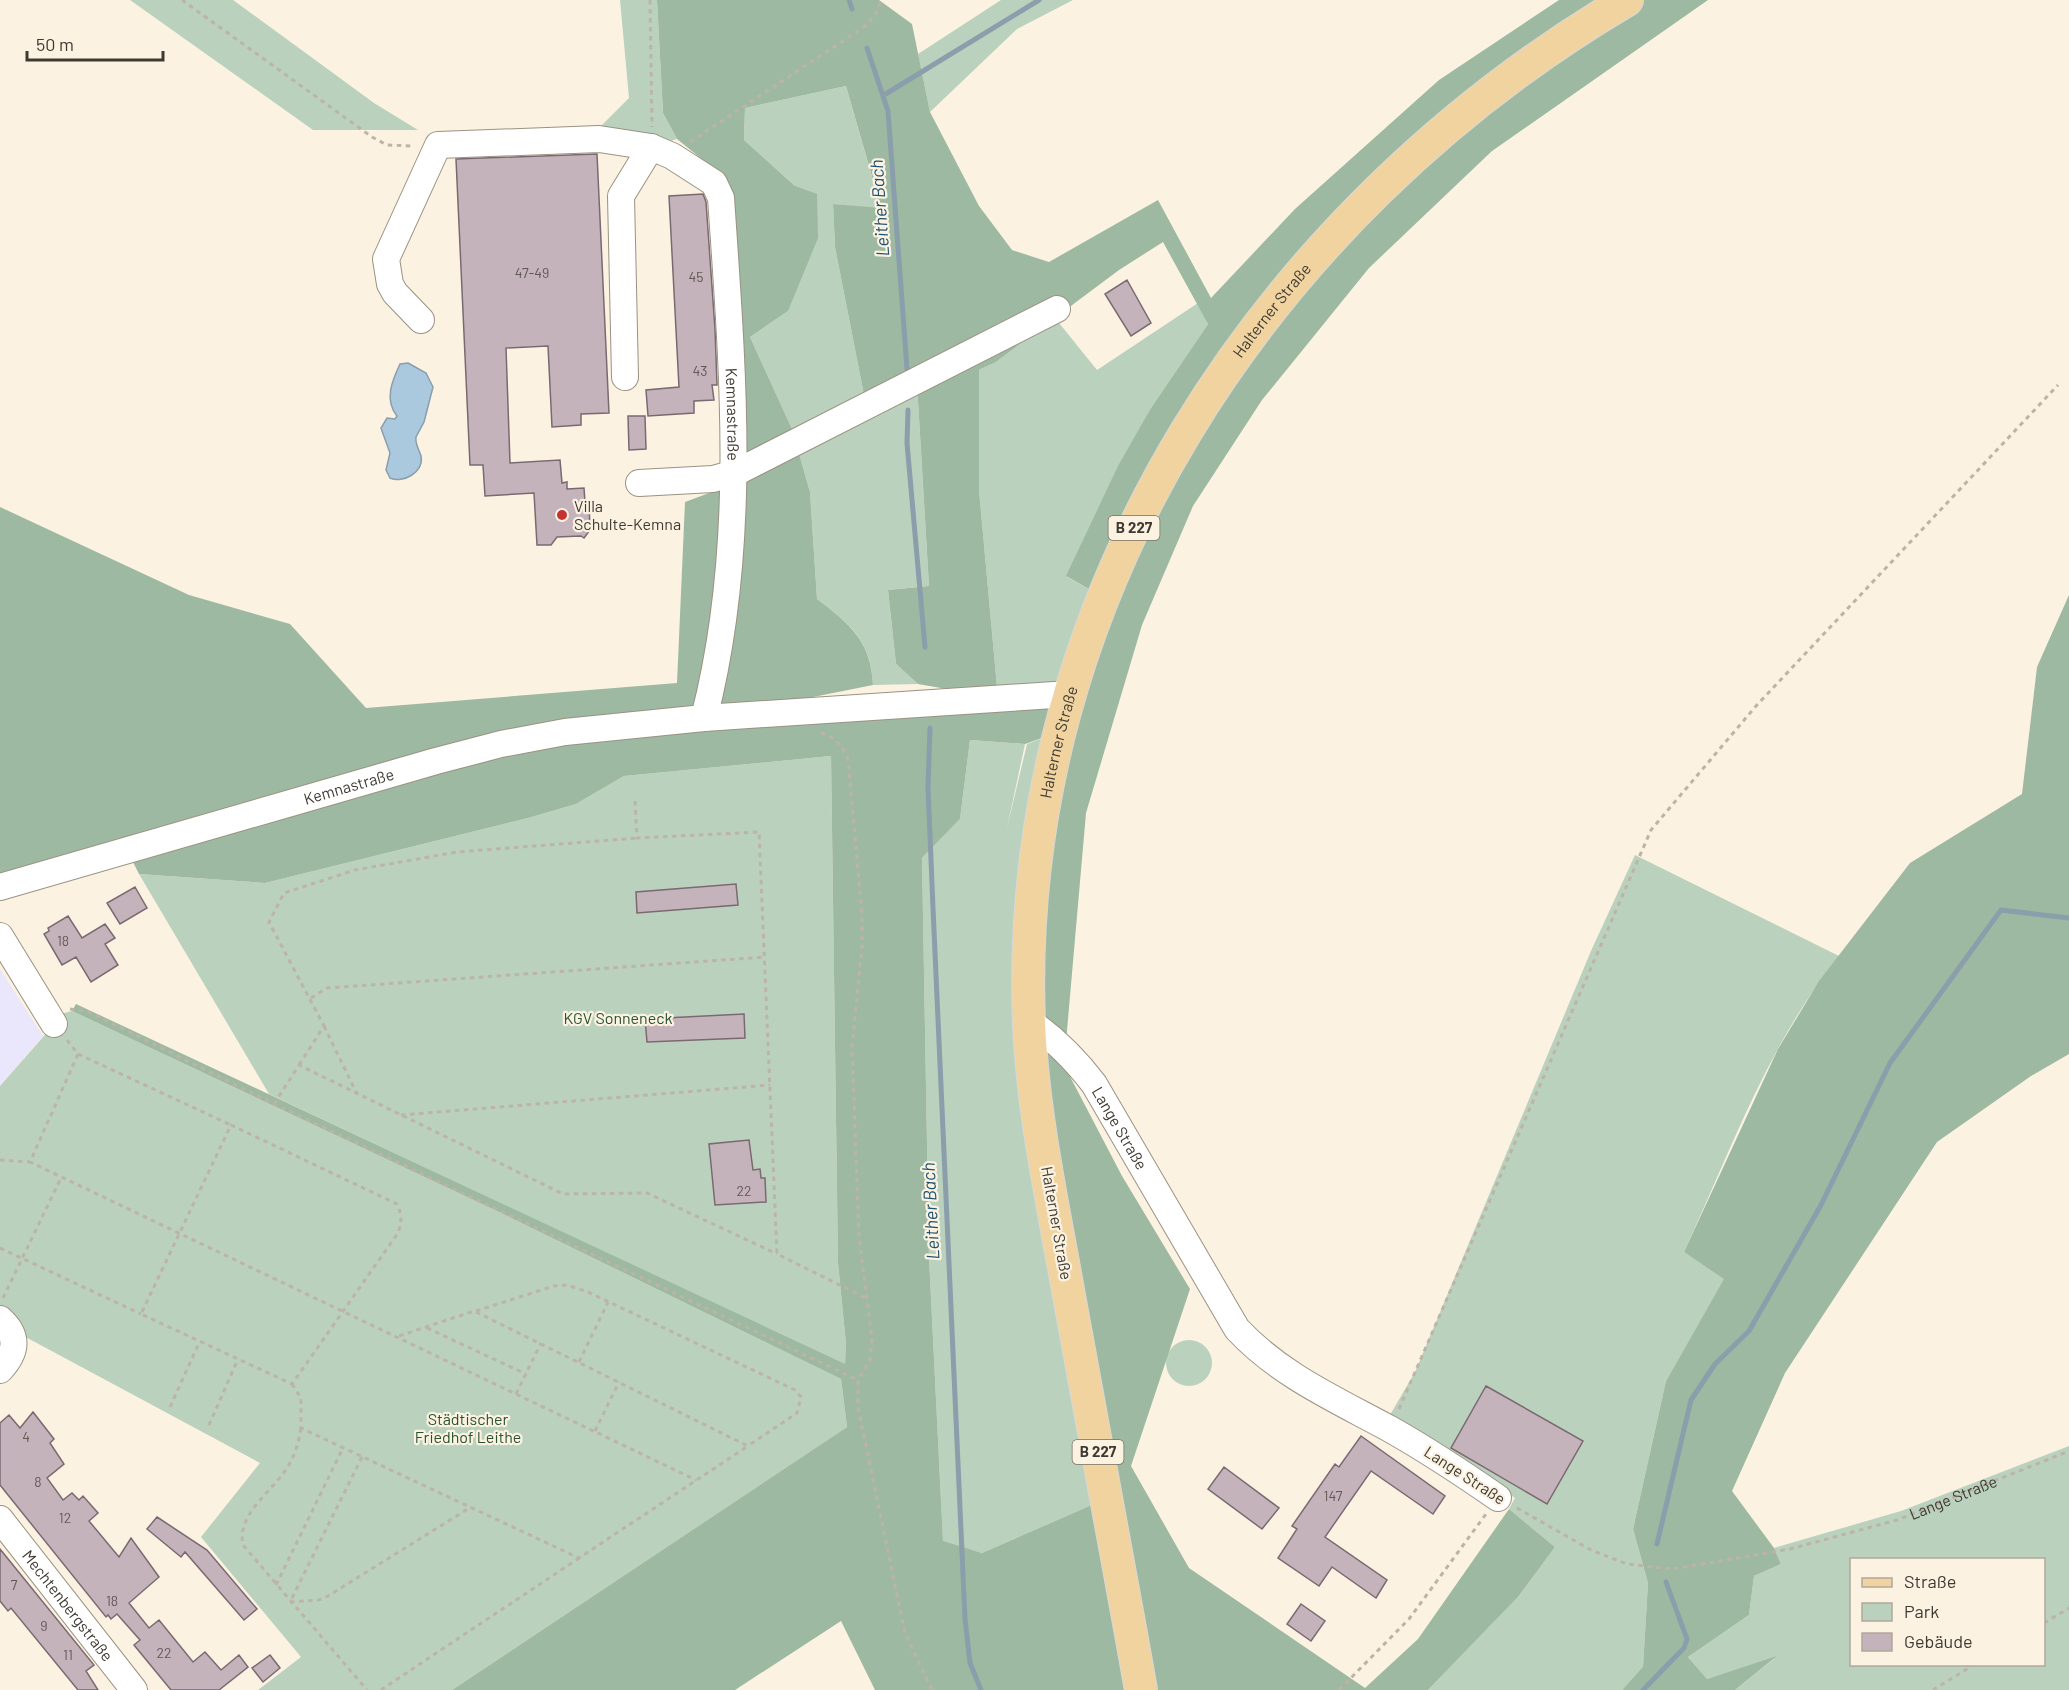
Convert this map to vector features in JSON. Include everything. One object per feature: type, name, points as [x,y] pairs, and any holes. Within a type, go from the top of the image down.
[{"type":"main road","name":"Halterner Straße","points":[[1141,1690],[1055,1214],[1033,1075],[1029,1021],[1032,902],[1041,826],[1069,694],[1097,613],[1147,499],[1220,376],[1288,286],[1357,213],[1427,146],[1526,68],[1627,0]]},
{"type":"street","points":[[421,320],[395,293],[390,284],[386,259],[438,145],[599,139],[662,152]]},
{"type":"street","points":[[625,377],[621,196],[662,152]]},
{"type":"street","name":"Kemnastraße","points":[[662,152],[714,183],[721,198],[735,473],[733,536],[725,610],[704,718]]},
{"type":"street","points":[[639,483],[713,479],[735,473],[1057,309]]},
{"type":"street","name":"Kemnastraße","points":[[0,887],[501,744],[565,732],[704,718],[1069,694]]},
{"type":"street","points":[[0,936],[49,1017]]},
{"type":"street","name":"Lange Straße","points":[[1029,1021],[1054,1038],[1074,1058],[1094,1084],[1238,1329],[1260,1353],[1282,1369],[1436,1455],[1498,1498]]},
{"type":"street","points":[[0,1319],[9,1327],[15,1339],[14,1352],[0,1370]]},
{"type":"street","name":"Mechtenbergstraße","points":[[0,1520],[134,1690]]},
{"type":"path","points":[[182,0],[372,137],[387,145]]},
{"type":"path","points":[[650,0],[653,94],[662,152],[864,27],[876,14],[881,0]]},
{"type":"path","points":[[1388,1428],[1420,1363],[1651,830],[1756,706],[2058,386]]},
{"type":"path","points":[[811,731],[828,735],[842,745],[848,759],[862,914],[861,957],[852,1047],[859,1237],[872,1339],[870,1360],[858,1380],[858,1407],[905,1633],[932,1690]]},
{"type":"path","points":[[635,801],[637,838]]},
{"type":"path","points":[[358,1095],[311,998],[269,922],[284,893],[355,870],[457,852],[637,838],[759,832],[777,1254]]},
{"type":"path","points":[[311,998],[327,988],[765,957]]},
{"type":"path","points":[[292,1384],[398,1233],[402,1223],[397,1204],[78,1054],[49,1017],[73,1008],[89,1012],[274,1104],[858,1380]]},
{"type":"path","points":[[274,1104],[324,1026]]},
{"type":"path","points":[[30,1162],[78,1054]]},
{"type":"path","points":[[299,1065],[399,1116],[563,1194],[647,1193],[868,1299]]},
{"type":"path","points":[[399,1116],[770,1085]]},
{"type":"path","points":[[141,1314],[231,1125]]},
{"type":"path","points":[[0,1160],[30,1162],[179,1235],[399,1336],[696,1480]]},
{"type":"path","points":[[0,1303],[61,1178]]},
{"type":"path","points":[[0,1248],[292,1384],[301,1398],[301,1428],[290,1463],[247,1518],[241,1533],[243,1545],[367,1690]]},
{"type":"path","points":[[381,1690],[797,1413],[801,1397],[795,1390],[608,1302],[567,1286],[554,1286],[399,1336]]},
{"type":"path","points":[[579,1362],[608,1302]]},
{"type":"path","points":[[474,1311],[748,1446]]},
{"type":"path","points":[[426,1328],[526,1374]]},
{"type":"path","points":[[170,1407],[199,1342]]},
{"type":"path","points":[[516,1394],[541,1343]]},
{"type":"path","points":[[209,1425],[238,1359]]},
{"type":"path","points":[[595,1431],[619,1382]]},
{"type":"path","points":[[301,1428],[579,1558]]},
{"type":"path","points":[[276,1585],[343,1448]]},
{"type":"path","name":"Lange Straße","points":[[1498,1498],[1591,1550],[1627,1564],[1673,1569],[1790,1549],[1897,1520],[2069,1451]]},
{"type":"path","points":[[290,1602],[362,1457]]},
{"type":"path","points":[[1339,1690],[1409,1619],[1498,1498]]},
{"type":"path","points":[[290,1602],[319,1600],[328,1596],[471,1508]]},
{"type":"path","points":[[2045,1622],[2069,1608]]},
{"type":"path","points":[[1933,1690],[1973,1666]]},
{"type":"shaded area","points":[[0,969],[43,1036],[0,1086]]},
{"type":"green space","points":[[130,0],[233,0],[374,103],[418,130],[313,130]]},
{"type":"green space","points":[[620,0],[657,0],[663,113],[677,139],[651,147],[599,128],[629,98]]},
{"type":"green space","points":[[657,0],[879,0],[912,24],[930,112],[979,206],[1012,250],[1049,262],[1158,200],[1211,298],[1295,209],[1439,80],[1559,0],[1708,0],[1492,151],[1369,268],[1262,400],[1193,506],[1142,625],[1086,813],[1064,1065],[1122,1176],[1190,1289],[1131,1466],[1189,1568],[1365,1688],[1418,1639],[1509,1509],[1555,1547],[1518,1597],[1428,1690],[1146,1690],[1035,1076],[1033,902],[1101,596],[1066,576],[1118,466],[1151,408],[1208,324],[1163,242],[1119,270],[996,362],[979,370],[979,490],[998,698],[918,684],[896,664],[888,590],[929,586],[917,384],[864,395],[835,247],[833,204],[881,208],[846,86],[745,108],[744,140],[795,186],[817,194],[818,238],[788,311],[750,337],[792,429],[810,492],[817,599],[857,635],[868,657],[873,685],[723,715],[1067,694],[1058,732],[1025,744],[970,740],[960,819],[922,858],[929,1257],[943,1541],[982,1553],[1103,1500],[1139,1690],[875,1690],[841,1621],[735,1690],[452,1690],[847,1427],[841,1379],[499,1212],[72,1011],[76,1004],[845,1364],[846,1344],[838,1263],[831,756],[624,776],[576,804],[265,883],[139,874],[123,842],[0,879],[0,507],[189,595],[290,624],[366,708],[677,683],[685,502],[744,480],[724,177],[677,139],[663,113]]},
{"type":"green space","points":[[1001,0],[1073,0],[1017,29],[930,112],[918,54]]},
{"type":"green space","points":[[846,86],[881,209],[833,204],[835,247],[864,395],[917,384],[929,586],[888,590],[896,664],[918,684],[873,685],[868,656],[857,635],[849,625],[817,599],[810,492],[792,429],[750,337],[788,311],[795,186],[744,140],[745,108]]},
{"type":"green space","points":[[1198,303],[1208,324],[1151,408],[1067,577],[1101,596],[1067,692],[998,698],[979,490],[979,370],[996,362],[1055,318],[1097,370]]},
{"type":"green space","points":[[2069,595],[2069,1054],[2031,1076],[1937,1142],[1785,1373],[1732,1491],[1774,1548],[1781,1564],[1754,1576],[1749,1615],[1688,1657],[1707,1679],[1777,1656],[1735,1690],[1622,1690],[1643,1667],[1648,1583],[1633,1529],[1666,1381],[1724,1279],[1684,1252],[1778,1049],[1819,981],[1910,863],[2022,794],[2037,667]]},
{"type":"green space","points":[[1057,732],[1040,815],[1103,1500],[982,1553],[943,1542],[929,1257],[922,858],[960,819],[970,740],[1025,744],[1007,828],[1027,744]]},
{"type":"green space","name":"KGV Sonneneck","points":[[831,756],[838,1263],[846,1344],[845,1365],[269,1094],[139,874],[265,883],[576,804],[624,776]]},
{"type":"green space","points":[[1635,855],[1839,956],[1814,989],[1771,1061],[1684,1252],[1725,1278],[1666,1381],[1633,1529],[1648,1583],[1643,1668],[1622,1690],[1428,1690],[1518,1597],[1555,1547],[1509,1509],[1515,1498],[1449,1449],[1390,1415],[1415,1372],[1591,951]]},
{"type":"green space","name":"Städtischer Friedhof Leithe","points":[[72,1011],[499,1212],[841,1379],[847,1427],[452,1690],[258,1690],[301,1657],[201,1537],[260,1463],[20,1334],[0,1313],[0,1086],[64,1013]]},
{"type":"green space","points":[[1189,1340],[1205,1347],[1212,1363],[1205,1379],[1189,1386],[1173,1379],[1166,1363],[1173,1347]]},
{"type":"green space","points":[[2069,1446],[2069,1690],[1735,1690],[1775,1658],[1707,1679],[1688,1657],[1749,1615],[1754,1576],[1781,1564],[1774,1548],[1901,1511]]},
{"type":"water","points":[[408,363],[426,373],[433,387],[424,422],[416,437],[421,456],[419,467],[416,472],[406,478],[395,479],[390,478],[386,470],[390,453],[381,428],[387,418],[395,419],[397,416],[391,404],[391,390],[400,364]]},
{"type":"building","points":[[597,154],[609,413],[581,414],[581,425],[552,427],[548,346],[506,348],[510,463],[560,460],[562,483],[567,482],[567,489],[584,488],[585,502],[589,502],[590,530],[584,538],[581,536],[557,537],[551,545],[537,545],[534,493],[485,496],[483,465],[470,465],[456,159]]},
{"type":"building","points":[[703,194],[706,202],[715,329],[717,385],[712,385],[714,400],[694,401],[694,413],[648,416],[646,390],[679,387],[669,196]]},
{"type":"building","points":[[1127,280],[1151,323],[1131,336],[1105,294]]},
{"type":"building","points":[[628,416],[645,416],[646,449],[629,450]]},
{"type":"building","points":[[736,884],[738,905],[637,913],[636,892]]},
{"type":"building","points":[[135,887],[147,908],[120,924],[107,903]]},
{"type":"building","points":[[68,916],[82,938],[105,924],[115,938],[105,944],[118,965],[91,982],[76,957],[62,965],[44,934],[49,931],[48,928]]},
{"type":"building","points":[[744,1014],[745,1038],[647,1042],[645,1019]]},
{"type":"building","points":[[749,1140],[753,1170],[760,1169],[761,1178],[765,1178],[766,1202],[715,1205],[709,1144]]},
{"type":"building","points":[[1486,1386],[1583,1441],[1547,1504],[1451,1448]]},
{"type":"building","points":[[33,1412],[54,1439],[50,1443],[64,1464],[47,1478],[63,1500],[72,1493],[79,1500],[83,1496],[98,1513],[89,1521],[119,1557],[131,1538],[159,1577],[129,1603],[149,1628],[159,1620],[193,1662],[205,1652],[221,1670],[239,1655],[248,1667],[219,1690],[171,1690],[134,1645],[140,1640],[117,1614],[111,1619],[108,1615],[106,1617],[0,1485],[0,1423],[9,1415],[20,1428]]},
{"type":"building","points":[[1361,1436],[1445,1496],[1433,1514],[1371,1471],[1325,1537],[1387,1580],[1376,1598],[1332,1567],[1319,1586],[1278,1558],[1297,1529],[1292,1526],[1335,1464],[1339,1467]]},
{"type":"building","points":[[1224,1467],[1279,1508],[1262,1529],[1208,1489]]},
{"type":"building","points":[[157,1517],[207,1550],[257,1609],[244,1620],[185,1552],[181,1557],[147,1529]]},
{"type":"building","points":[[0,1549],[94,1665],[86,1671],[98,1690],[78,1690],[11,1608],[8,1611],[0,1601]]},
{"type":"building","points":[[1301,1604],[1325,1621],[1311,1641],[1287,1624]]},
{"type":"building","points":[[270,1655],[280,1668],[263,1682],[252,1668]]},
{"type":"waterway","name":"Leither Bach","points":[[849,0],[852,9]]},
{"type":"waterway","points":[[884,95],[1039,0]]},
{"type":"waterway","name":"Leither Bach","points":[[867,48],[888,111],[907,369]]},
{"type":"waterway","name":"Leither Bach","points":[[908,410],[907,443],[925,647]]},
{"type":"waterway","name":"Leither Bach","points":[[930,728],[928,787],[965,1619],[970,1663],[981,1690]]},
{"type":"waterway","points":[[1657,1544],[1691,1400],[1715,1364],[1749,1331],[1821,1205],[1890,1063],[2001,910],[2069,918]]},
{"type":"waterway","points":[[1643,1690],[1684,1648],[1687,1639],[1666,1582]]},
{"type":"place","name":"Villa Schulte-Kemna","points":[[562,515]]}]
